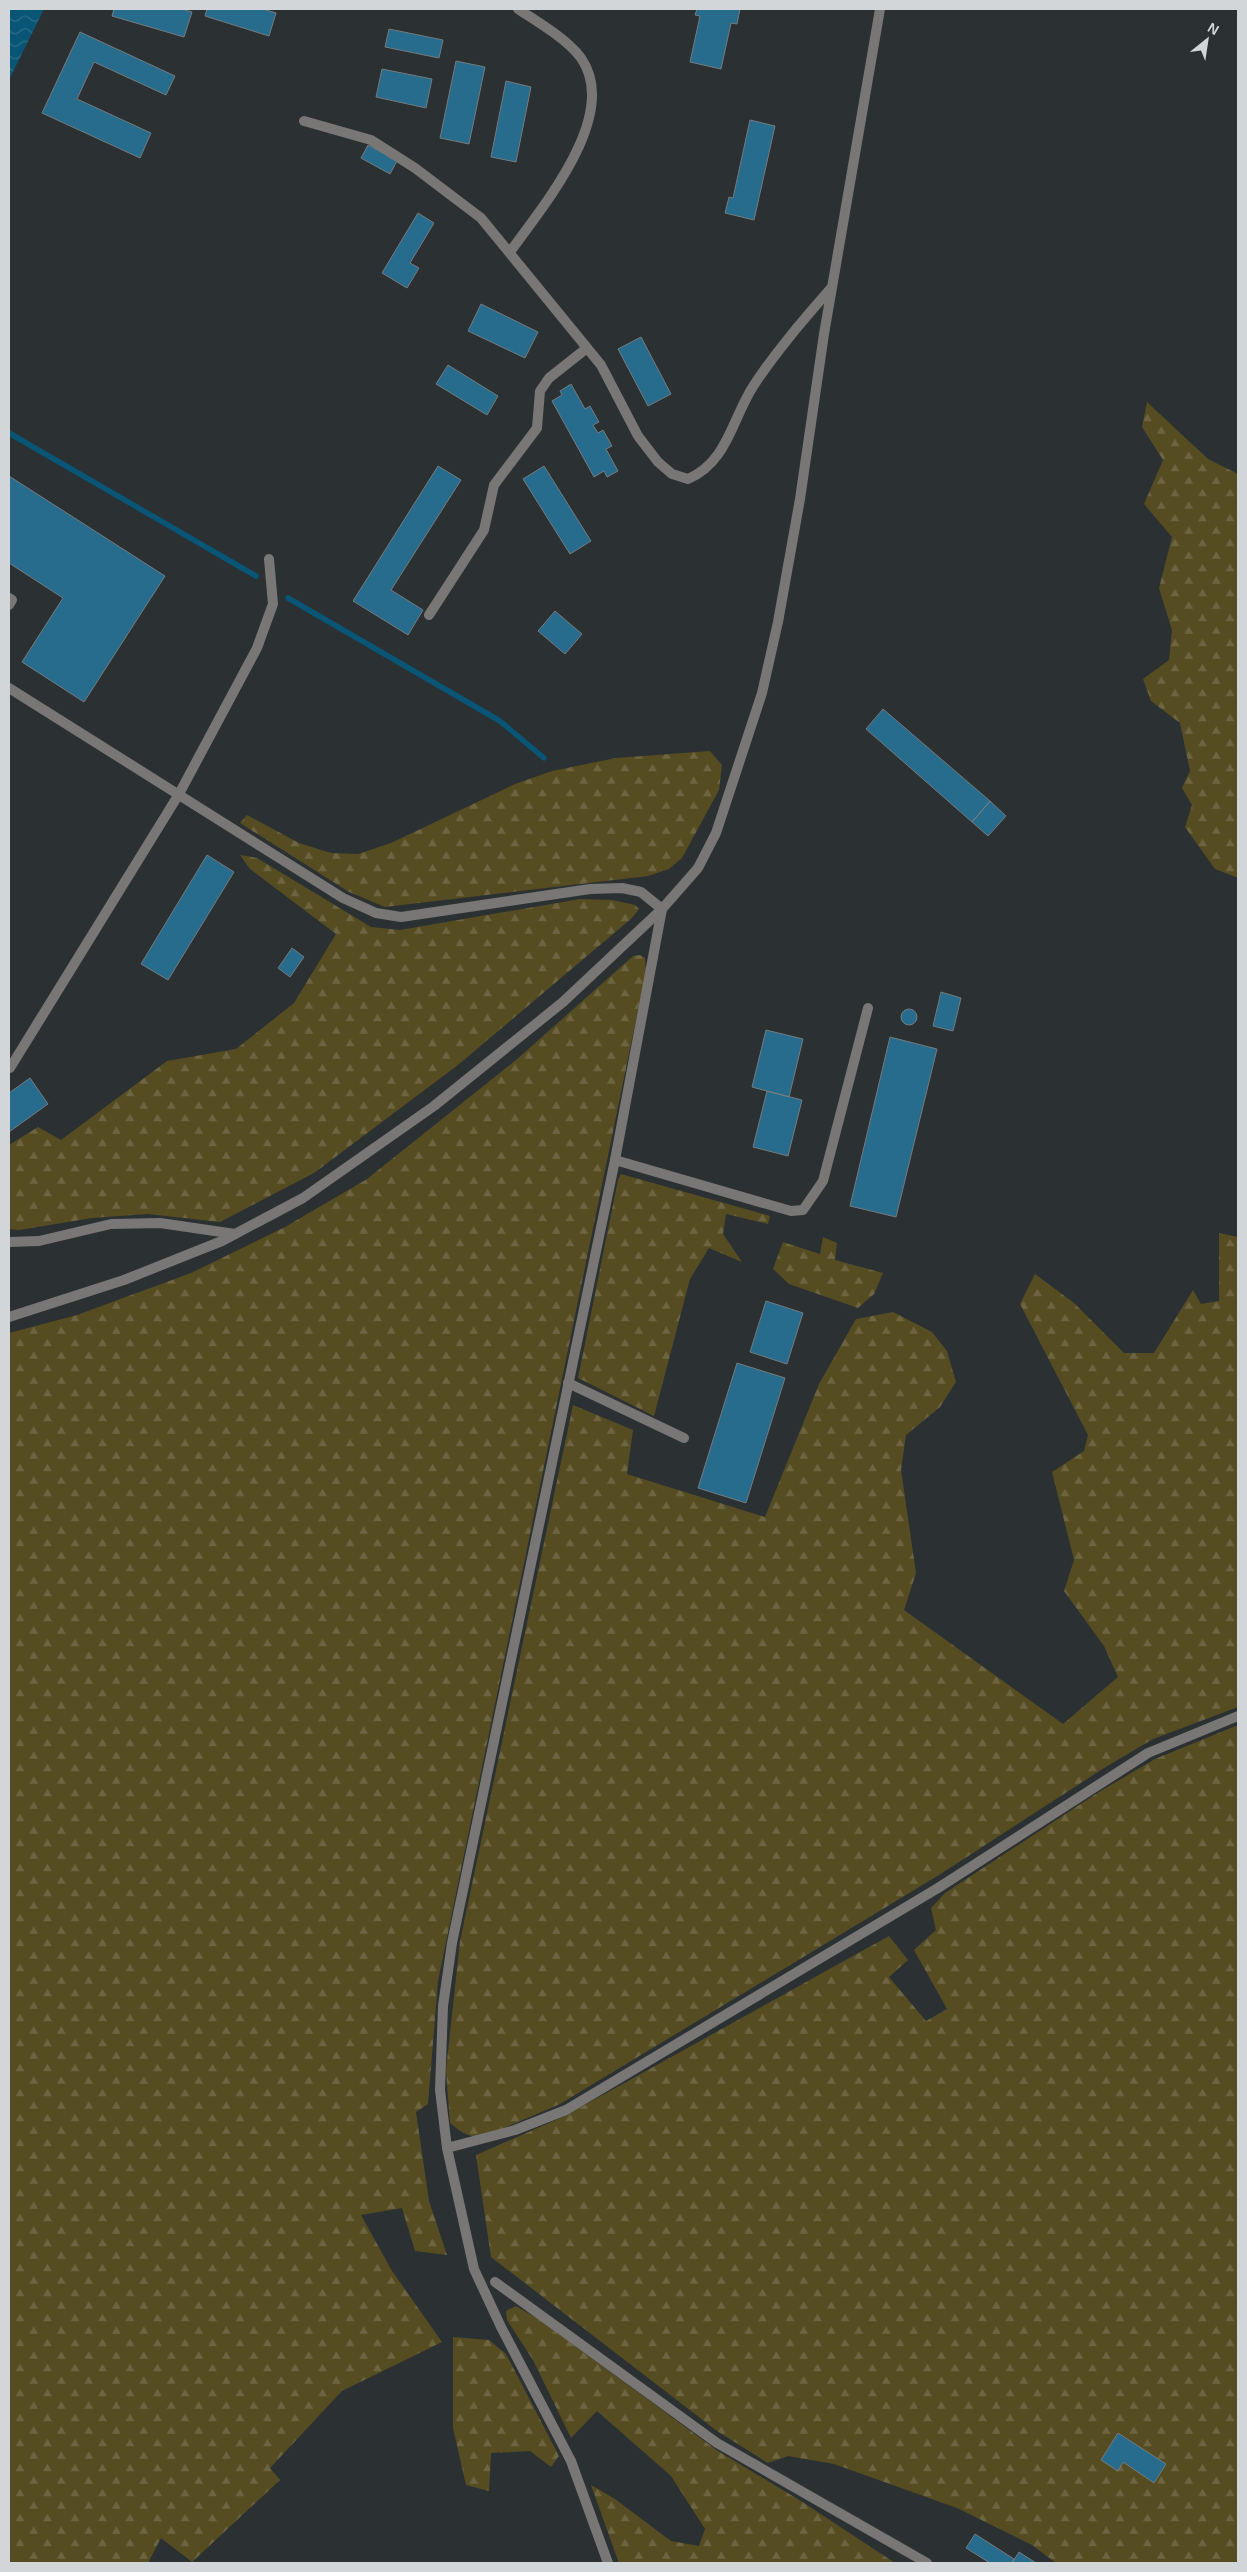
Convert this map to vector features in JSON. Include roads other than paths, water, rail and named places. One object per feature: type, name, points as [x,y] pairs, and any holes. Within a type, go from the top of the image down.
[{"type":"street","points":[[510,252],[553,190],[582,142],[591,112],[590,81],[581,58],[555,34],[518,9]]},
{"type":"street","points":[[9,1317],[124,1280],[235,1234],[304,1198],[434,1106],[563,1002],[662,910],[698,868],[716,833],[762,693],[778,622],[800,499],[832,287],[880,9]]},
{"type":"street","points":[[304,121],[371,140],[415,168],[481,218],[605,372],[638,436],[658,462],[672,474],[688,479],[702,473],[719,455],[753,386],[789,337],[832,287]]},
{"type":"street","points":[[429,615],[484,530],[494,485],[537,428],[540,391],[549,378],[587,348]]},
{"type":"street","points":[[10,1068],[178,794],[257,648],[273,604],[269,559]]},
{"type":"street","points":[[9,598],[12,600],[9,605]]},
{"type":"street","points":[[9,688],[343,898],[376,913],[400,917],[590,889],[622,888],[640,892],[662,910]]},
{"type":"street","points":[[608,2563],[571,2461],[474,2269],[447,2148],[440,2090],[444,2006],[452,1943],[615,1160],[662,910]]},
{"type":"street","points":[[615,1160],[791,1211],[803,1210],[822,1181],[868,1008]]},
{"type":"street","points":[[9,1242],[39,1241],[111,1224],[160,1223],[235,1234]]},
{"type":"street","points":[[568,1383],[684,1438]]},
{"type":"street","points":[[447,2148],[515,2130],[566,2110],[938,1888],[1148,1753],[1238,1716]]},
{"type":"street","points":[[495,2282],[717,2443],[927,2563]]},
{"type":"water","points":[[9,9],[44,9],[9,80]]},
{"type":"waterway","points":[[9,433],[256,576]]},
{"type":"waterway","points":[[288,598],[500,721],[544,758]]}]
